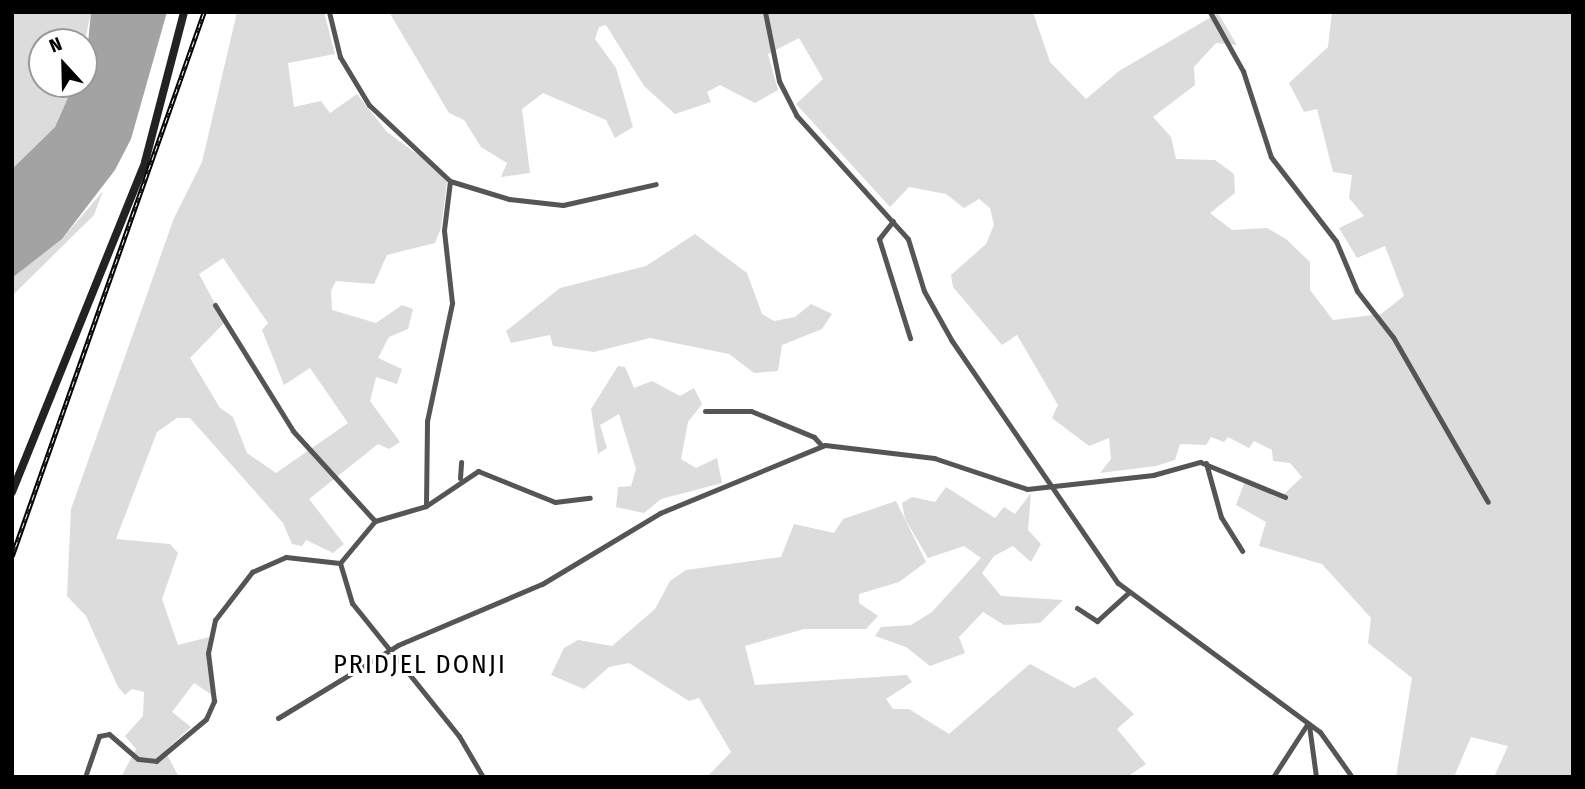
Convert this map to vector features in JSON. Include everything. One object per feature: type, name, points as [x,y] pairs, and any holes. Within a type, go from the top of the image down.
[{"type":"main road","points":[[12,492],[145,162],[184,12]]},
{"type":"street","points":[[329,12],[340,57],[369,105],[450,181],[509,199],[564,205],[656,184]]},
{"type":"street","points":[[765,12],[779,81],[796,115],[908,239],[930,306],[1051,488],[1128,593],[1192,633],[1308,723],[1339,752],[1352,777]]},
{"type":"street","points":[[1210,12],[1243,71],[1271,157],[1336,241],[1357,291],[1393,337],[1488,502]]},
{"type":"street","points":[[426,506],[427,421],[452,303],[444,230],[450,181]]},
{"type":"street","points":[[893,221],[880,239],[910,338]]},
{"type":"street","points":[[215,305],[293,431],[375,521]]},
{"type":"street","points":[[705,411],[740,408],[814,437],[822,446]]},
{"type":"street","points":[[278,718],[392,649],[542,584],[670,509],[822,446],[905,452],[1012,488],[1051,488],[1206,463],[1285,497]]},
{"type":"street","points":[[340,563],[375,521],[426,506],[446,497],[460,478],[461,462]]},
{"type":"street","points":[[1206,463],[1221,517],[1241,551]]},
{"type":"street","points":[[460,478],[485,472],[555,502],[590,498]]},
{"type":"street","points":[[85,777],[99,736],[109,734],[138,759],[156,761],[206,719],[214,701],[208,653],[215,620],[252,572],[286,557],[340,563]]},
{"type":"street","points":[[340,563],[352,603],[392,649],[483,777]]},
{"type":"street","points":[[1077,608],[1097,621],[1128,593]]},
{"type":"street","points":[[1273,777],[1308,723]]},
{"type":"street","points":[[1308,723],[1316,777]]},
{"type":"shaded area","points":[[12,12],[91,12],[88,28],[28,28],[28,98],[68,98],[55,127],[12,169]]},
{"type":"shaded area","points":[[91,12],[167,12],[131,139],[115,170],[62,239],[12,278],[12,169],[55,127],[68,98],[98,98],[98,28],[89,28]]},
{"type":"shaded area","points":[[237,12],[324,12],[335,54],[288,63],[294,107],[321,101],[330,113],[357,94],[387,132],[439,170],[447,183],[441,228],[435,243],[387,255],[374,284],[336,281],[331,291],[332,310],[376,323],[402,305],[413,309],[408,329],[389,337],[378,358],[402,369],[397,384],[376,377],[370,401],[400,442],[389,449],[378,444],[309,499],[344,544],[333,553],[306,540],[302,546],[292,544],[283,523],[190,418],[177,418],[157,432],[116,539],[170,544],[178,553],[162,599],[178,645],[209,637],[212,695],[194,683],[172,712],[191,727],[165,751],[179,777],[121,777],[136,749],[125,736],[143,716],[144,692],[132,689],[125,695],[118,687],[86,616],[67,596],[71,509],[174,218],[202,162]],"holes":[[[223,258],[268,323],[262,330],[284,385],[310,368],[348,423],[276,473],[247,453],[233,417],[220,408],[190,358],[225,322],[199,274]]]},
{"type":"shaded area","points":[[389,12],[1033,12],[1050,62],[1086,99],[1119,71],[1218,13],[1237,45],[1216,43],[1194,67],[1195,85],[1153,117],[1171,137],[1176,159],[1215,160],[1234,174],[1235,193],[1210,213],[1232,230],[1267,228],[1286,239],[1310,262],[1310,290],[1333,320],[1381,314],[1404,296],[1385,246],[1357,258],[1339,228],[1364,216],[1349,198],[1352,175],[1333,172],[1317,109],[1304,112],[1289,83],[1328,47],[1332,12],[1573,12],[1573,777],[1494,777],[1508,746],[1471,737],[1454,777],[1396,777],[1412,678],[1368,643],[1371,618],[1322,564],[1259,546],[1266,522],[1236,505],[1246,478],[1284,494],[1302,477],[1290,463],[1273,461],[1272,450],[1254,441],[1249,448],[1228,437],[1224,442],[1211,437],[1206,445],[1180,444],[1175,460],[1156,466],[1100,473],[1111,459],[1109,438],[1089,446],[1052,418],[1058,405],[1017,335],[1002,345],[953,287],[951,275],[986,244],[994,225],[990,208],[979,199],[964,208],[946,194],[909,187],[890,207],[796,104],[823,79],[799,38],[768,54],[778,90],[755,103],[720,85],[707,92],[711,102],[675,114],[644,86],[606,25],[599,27],[595,39],[616,68],[633,127],[615,138],[606,120],[543,93],[522,109],[530,173],[501,177],[507,163],[481,147],[464,120],[449,113]]},
{"type":"shaded area","points":[[103,191],[94,215],[12,296],[12,278],[62,239]]},
{"type":"shaded area","points":[[695,234],[747,273],[762,314],[774,321],[795,317],[811,304],[832,314],[822,329],[782,345],[778,371],[754,373],[729,354],[650,338],[594,352],[553,346],[550,335],[511,343],[506,331],[560,288],[646,266]]},
{"type":"shaded area","points":[[618,366],[625,367],[634,388],[652,381],[680,396],[694,388],[702,404],[688,422],[681,459],[696,468],[717,458],[722,483],[661,499],[644,513],[616,507],[618,487],[631,486],[636,469],[619,414],[600,425],[607,448],[598,454],[591,409]]},
{"type":"shaded area","points":[[946,487],[995,518],[1004,507],[1015,514],[1031,493],[1028,530],[1041,544],[1031,562],[1013,546],[994,556],[982,573],[1001,596],[1063,600],[1040,623],[1004,625],[983,612],[959,637],[965,653],[930,666],[906,647],[875,636],[881,627],[911,625],[932,612],[981,558],[964,546],[928,558],[905,519],[902,503],[912,497],[935,502]]},
{"type":"shaded area","points":[[896,501],[926,562],[899,582],[859,594],[859,603],[878,616],[866,629],[804,629],[745,646],[755,685],[907,675],[912,682],[886,699],[893,709],[909,709],[949,734],[1030,664],[1074,688],[1095,677],[1134,714],[1117,729],[1146,764],[1127,777],[707,777],[731,752],[699,698],[689,701],[629,663],[609,667],[584,689],[551,675],[564,648],[578,640],[612,646],[655,609],[670,581],[686,570],[781,557],[794,524],[834,533],[843,519]]},
{"type":"railway","points":[[12,556],[204,12]]},
{"type":"district","name":"PRIDJEL DONJI","points":[[420,665]]}]
